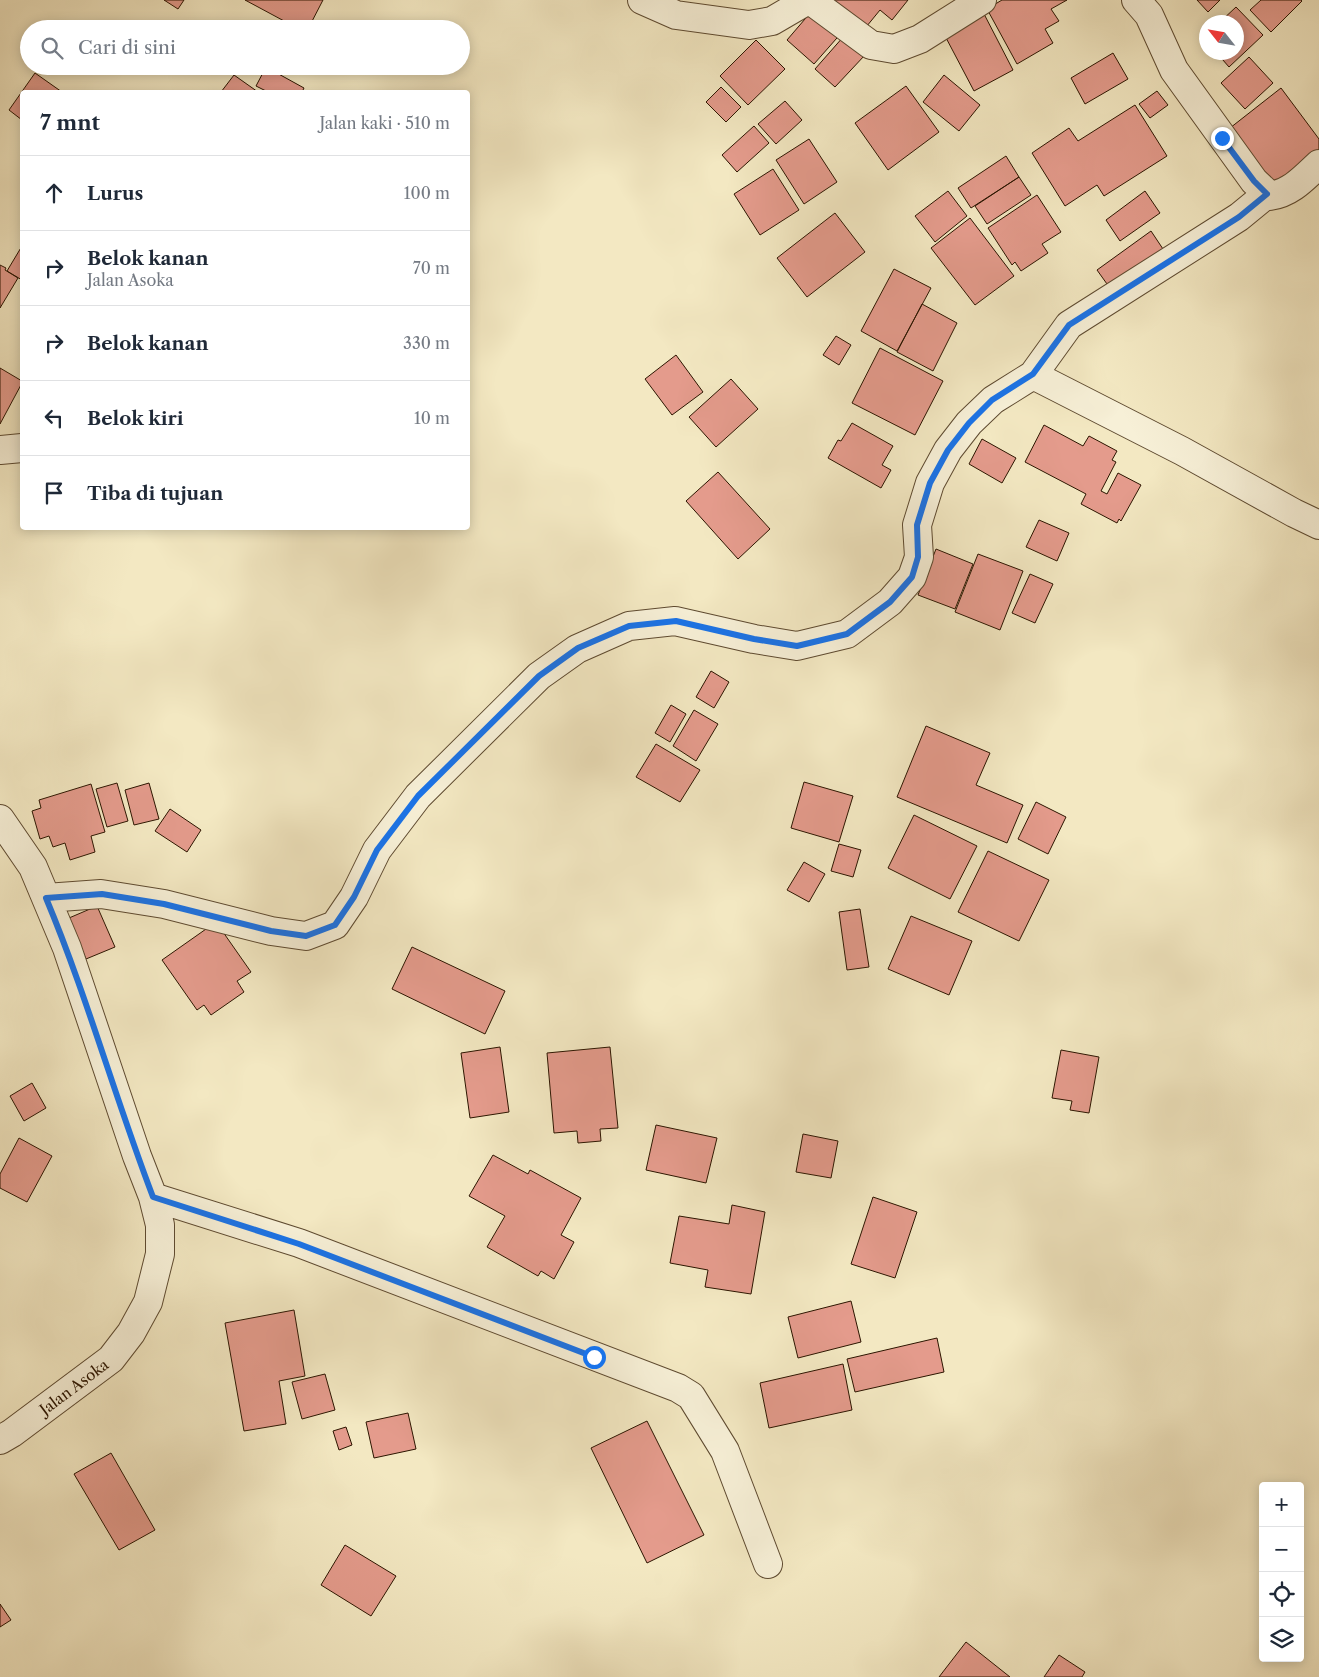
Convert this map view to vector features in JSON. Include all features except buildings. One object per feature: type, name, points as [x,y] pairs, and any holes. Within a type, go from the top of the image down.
[{"type":"street","points":[[650,2],[676,15],[749,25],[772,21],[809,0],[871,45],[894,49],[920,39],[982,0]]},
{"type":"street","points":[[1136,0],[1149,15],[1174,70],[1232,152],[1254,181],[1267,194],[1270,196],[1279,195],[1289,191],[1319,164]]},
{"type":"street","points":[[46,898],[102,894],[164,904],[271,931],[306,936],[335,925],[354,897],[377,850],[418,796],[539,676],[578,648],[629,626],[676,621],[754,639],[797,646],[847,634],[890,602],[912,577],[918,557],[917,525],[930,483],[948,450],[969,423],[992,400],[1033,374],[1069,325],[1239,217],[1267,194]]},
{"type":"street","points":[[1033,374],[1182,451],[1319,526]]},
{"type":"street","points":[[0,450],[20,448]]},
{"type":"street","name":"Jalan Asoka","points":[[0,820],[33,868],[67,948],[137,1156],[153,1197],[160,1225],[160,1254],[148,1302],[131,1333],[111,1359],[20,1428],[0,1440]]},
{"type":"street","points":[[153,1197],[299,1244],[658,1380],[691,1396],[726,1451],[768,1564]]},
{"type":"route","points":[[594,1357],[299,1244],[153,1197],[137,1156],[67,948],[46,898],[102,894],[164,904],[271,931],[306,936],[335,925],[354,897],[377,850],[418,796],[539,676],[578,648],[629,626],[676,621],[754,639],[797,646],[847,634],[890,602],[912,577],[918,557],[917,525],[930,483],[948,450],[969,423],[992,400],[1033,374],[1069,325],[1239,217],[1267,194],[1254,181],[1222,138]]}]
